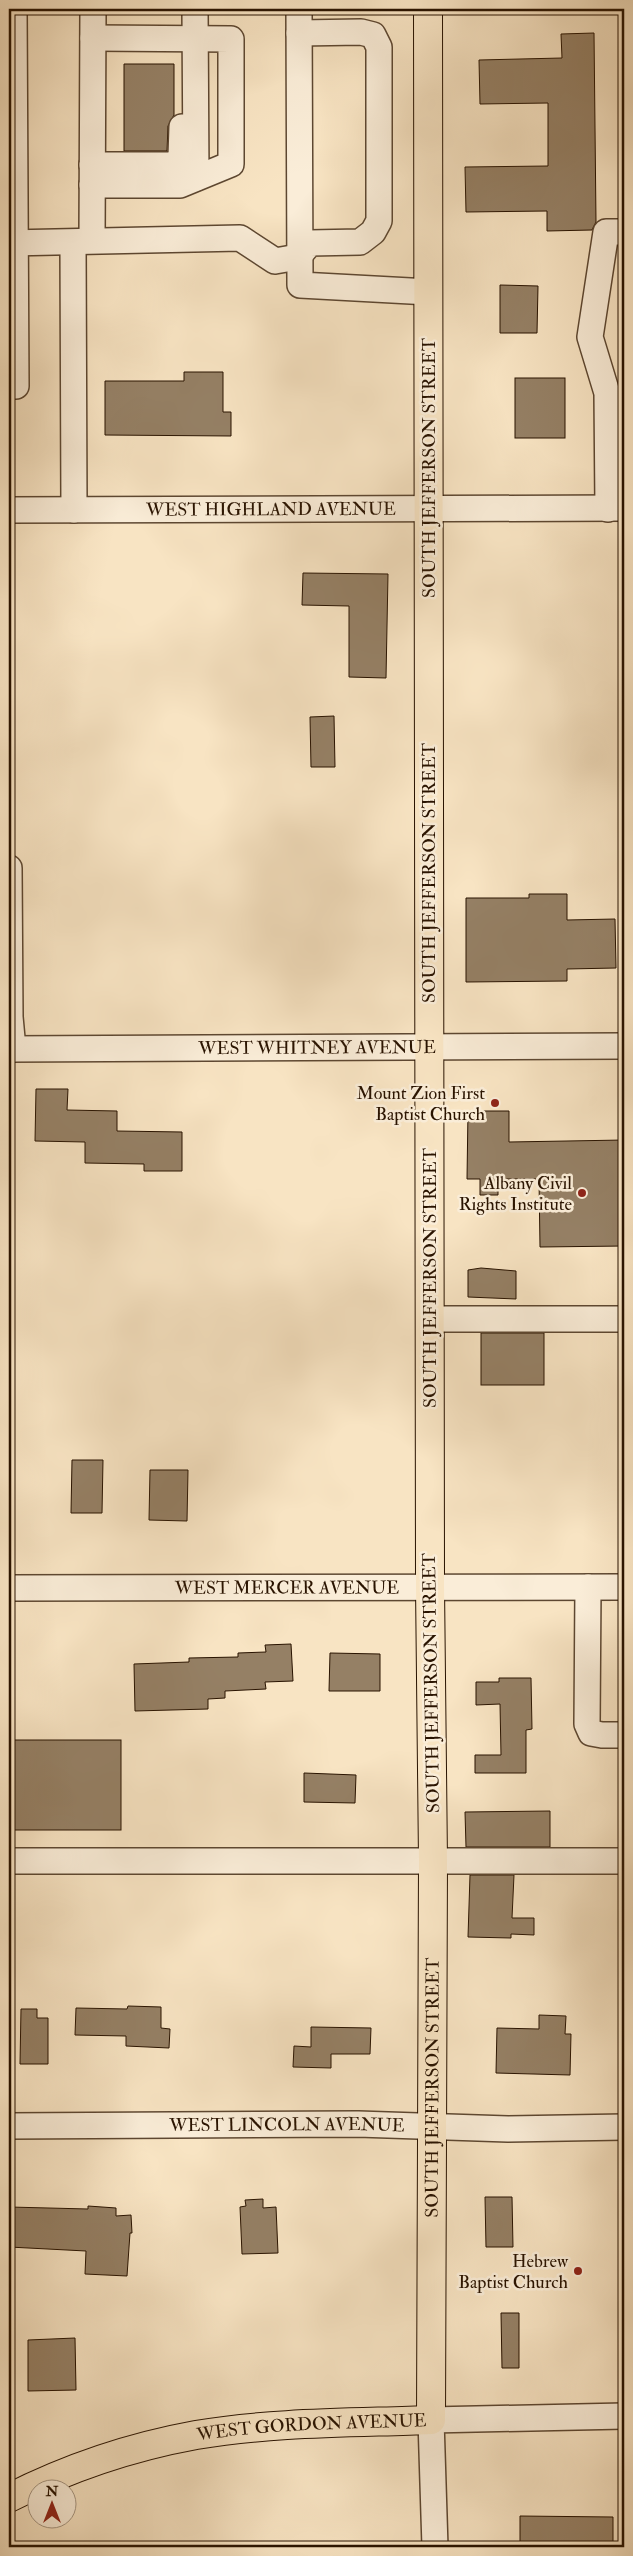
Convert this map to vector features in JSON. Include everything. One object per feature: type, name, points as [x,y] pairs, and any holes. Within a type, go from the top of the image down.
[{"type":"main road","name":"SOUTH JEFFERSON STREET","points":[[428,9],[430,1586],[433,1861],[430,2125],[431,2420]]},
{"type":"main road","name":"WEST GORDON AVENUE","points":[[9,2498],[63,2472],[96,2460],[144,2446],[196,2435],[275,2427],[431,2420]]},
{"type":"street","points":[[9,386],[16,386],[13,243],[14,9]]},
{"type":"street","points":[[74,510],[82,242],[92,175],[93,9]]},
{"type":"street","points":[[195,9],[196,178]]},
{"type":"street","points":[[13,243],[240,238],[275,261],[298,257],[310,243],[360,242],[373,232],[379,221],[380,47],[372,35],[299,21],[298,257],[300,285],[429,292]]},
{"type":"street","points":[[92,175],[180,185],[231,164],[231,39],[93,38]]},
{"type":"street","points":[[92,175],[175,165],[181,156],[182,114],[195,90]]},
{"type":"street","points":[[615,232],[590,337],[607,393],[616,508]]},
{"type":"street","name":"WEST HIGHLAND AVENUE","points":[[9,510],[616,508]]},
{"type":"street","points":[[9,868],[11,1049]]},
{"type":"street","name":"WEST WHITNEY AVENUE","points":[[11,1049],[624,1046]]},
{"type":"street","points":[[430,1319],[624,1319]]},
{"type":"street","points":[[588,1586],[587,1724],[591,1733],[624,1735]]},
{"type":"street","name":"WEST MERCER AVENUE","points":[[9,1588],[624,1586]]},
{"type":"street","points":[[9,1861],[624,1861]]},
{"type":"street","name":"WEST LINCOLN AVENUE","points":[[9,2126],[430,2125],[508,2129],[624,2126]]},
{"type":"street","name":"WEST GORDON AVENUE","points":[[431,2420],[624,2416]]},
{"type":"street","name":"SOUTH JEFFERSON STREET","points":[[431,2420],[435,2547]]},
{"type":"building","points":[[594,33],[596,222],[592,230],[547,231],[547,211],[466,212],[465,167],[548,166],[548,103],[480,104],[479,60],[562,58],[561,34]]},
{"type":"building","points":[[124,64],[174,64],[174,115],[168,126],[167,151],[124,151]]},
{"type":"building","points":[[500,285],[538,286],[537,333],[500,333]]},
{"type":"building","points":[[184,372],[223,372],[223,412],[231,412],[231,436],[105,435],[105,381],[184,381]]},
{"type":"building","points":[[515,378],[565,378],[565,438],[515,438]]},
{"type":"building","points":[[303,573],[388,574],[386,678],[349,677],[349,606],[302,605]]},
{"type":"building","points":[[334,716],[335,767],[311,767],[310,717]]},
{"type":"building","points":[[529,894],[567,894],[567,920],[615,919],[616,968],[567,969],[567,981],[466,982],[466,898],[529,898]]},
{"type":"building","points":[[36,1089],[68,1089],[67,1110],[117,1111],[117,1131],[182,1132],[182,1171],[144,1171],[144,1164],[85,1163],[85,1142],[35,1141]]},
{"type":"building","name":"Albany Civil Rights Institute","points":[[468,1111],[509,1111],[509,1142],[624,1140],[624,1246],[540,1247],[539,1179],[498,1179],[498,1195],[480,1195],[480,1179],[467,1179]]},
{"type":"building","points":[[481,1268],[516,1271],[516,1299],[468,1297],[468,1270]]},
{"type":"building","points":[[481,1333],[544,1333],[544,1385],[481,1385]]},
{"type":"building","points":[[72,1460],[103,1460],[102,1513],[71,1513]]},
{"type":"building","points":[[150,1470],[188,1470],[187,1521],[149,1520]]},
{"type":"building","points":[[291,1644],[293,1681],[265,1682],[266,1689],[225,1691],[225,1698],[208,1699],[208,1709],[135,1711],[134,1664],[189,1662],[189,1658],[238,1657],[238,1653],[266,1652],[265,1645]]},
{"type":"building","points":[[330,1653],[380,1654],[380,1691],[329,1691]]},
{"type":"building","points":[[499,1678],[531,1678],[532,1729],[526,1730],[526,1773],[475,1773],[475,1755],[501,1755],[500,1704],[476,1705],[476,1682],[499,1682]]},
{"type":"building","points":[[9,1740],[121,1740],[121,1830],[9,1830]]},
{"type":"building","points":[[304,1773],[356,1775],[355,1803],[304,1802]]},
{"type":"building","points":[[550,1811],[550,1847],[466,1847],[465,1812]]},
{"type":"building","points":[[470,1875],[514,1875],[512,1918],[534,1918],[534,1935],[511,1934],[511,1938],[468,1937]]},
{"type":"building","points":[[128,2006],[161,2007],[161,2028],[170,2029],[169,2048],[126,2046],[126,2036],[75,2035],[76,2008],[127,2009]]},
{"type":"building","points":[[21,2009],[37,2009],[37,2018],[48,2018],[48,2064],[20,2064]]},
{"type":"building","points":[[539,2015],[566,2016],[565,2034],[571,2034],[570,2075],[496,2073],[497,2028],[539,2029]]},
{"type":"building","points":[[311,2027],[371,2028],[370,2054],[331,2054],[331,2068],[293,2067],[294,2046],[311,2047]]},
{"type":"building","points":[[485,2197],[512,2197],[513,2247],[486,2247]]},
{"type":"building","points":[[263,2199],[263,2208],[276,2207],[278,2253],[242,2254],[240,2207],[246,2206],[245,2200]]},
{"type":"building","points":[[88,2206],[116,2208],[116,2216],[131,2215],[132,2233],[130,2233],[127,2276],[85,2274],[86,2251],[9,2247],[9,2207],[88,2209]]},
{"type":"building","points":[[501,2313],[519,2313],[519,2368],[502,2368]]},
{"type":"building","points":[[75,2338],[76,2390],[28,2391],[28,2340]]},
{"type":"building","points":[[520,2516],[613,2517],[613,2547],[520,2547]]},
{"type":"place","name":"Mount Zion First Baptist Church","points":[[495,1103]]},
{"type":"place","name":"Albany Civil Rights Institute","points":[[582,1193]]},
{"type":"place","name":"Hebrew Baptist Church","points":[[578,2271]]}]
